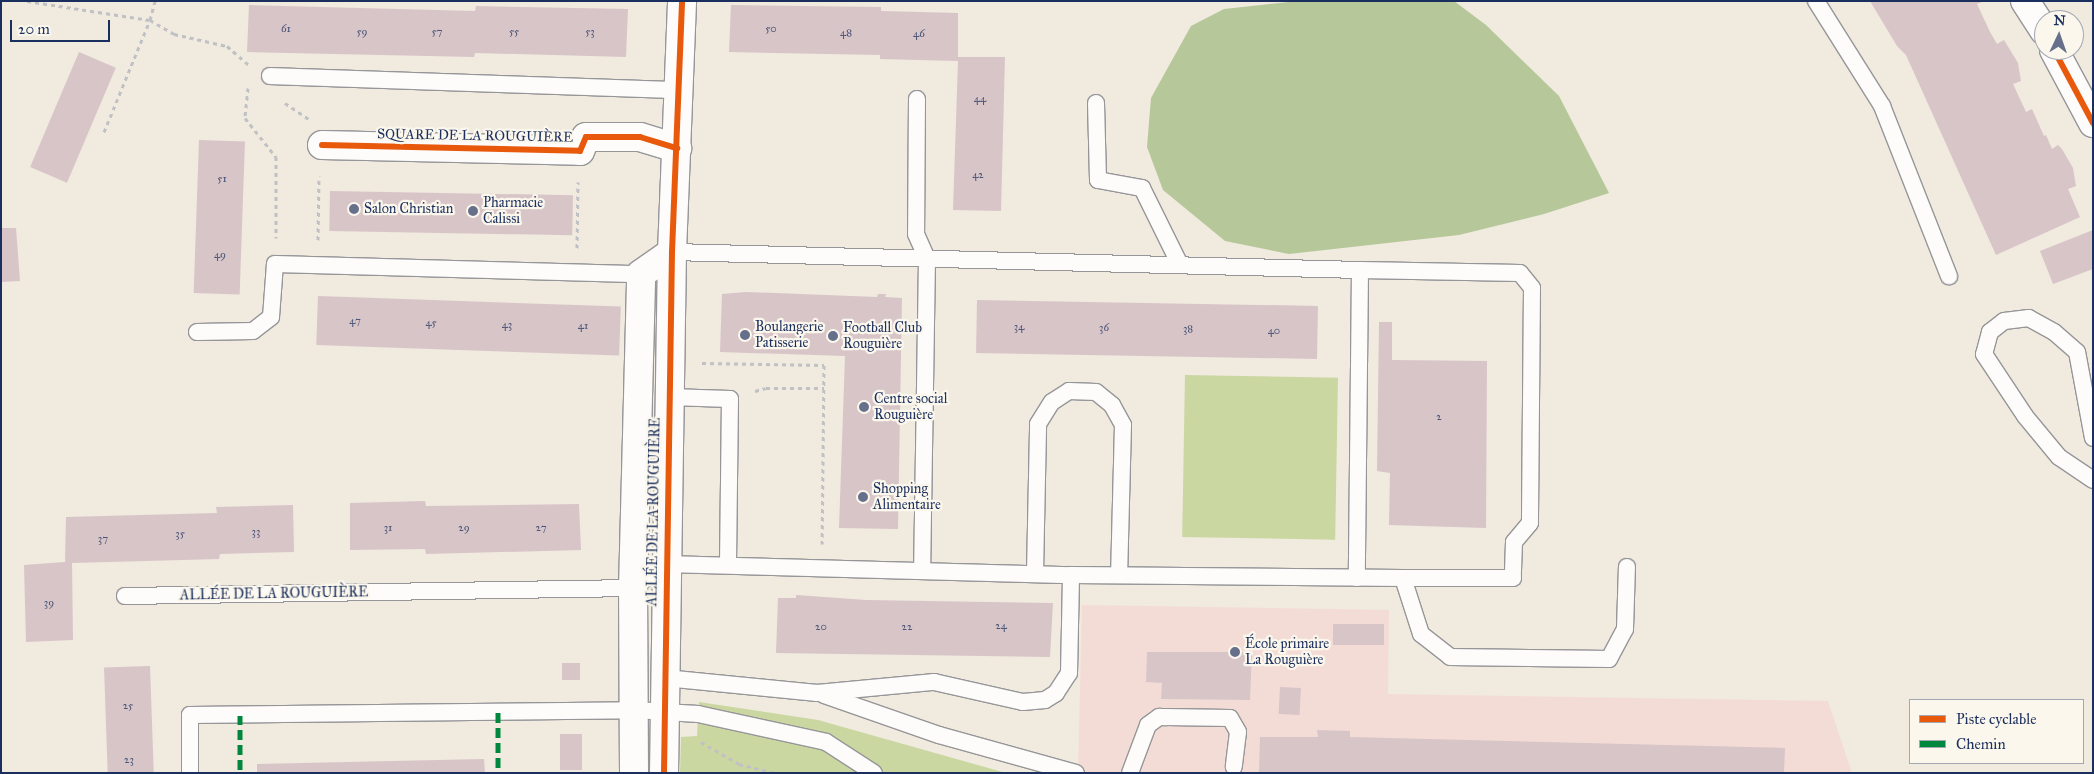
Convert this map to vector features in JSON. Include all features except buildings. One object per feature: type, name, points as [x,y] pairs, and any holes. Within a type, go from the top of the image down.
[{"type":"street","points":[[641,274],[672,252],[682,1]]},
{"type":"street","points":[[2025,1],[2034,15]]},
{"type":"street","points":[[2059,60],[2093,123]]},
{"type":"street","name":"SQUARE DE LA ROUGUIÈRE","points":[[322,145],[580,151],[586,137],[640,137],[677,148]]},
{"type":"street","name":"ALLÉE DE LA ROUGUIÈRE","points":[[664,773],[665,564],[672,252]]},
{"type":"street","name":"ALLÉE DE LA ROUGUIÈRE","points":[[634,773],[636,710],[634,588],[641,274]]},
{"type":"lane","points":[[1816,1],[1882,106],[1950,276]]},
{"type":"lane","points":[[270,76],[679,90]]},
{"type":"lane","points":[[918,99],[916,234],[927,259],[922,570]]},
{"type":"lane","points":[[1096,103],[1098,180],[1142,188],[1180,265]]},
{"type":"lane","points":[[665,564],[1071,575],[1513,578],[1514,542],[1530,523],[1532,288],[1520,273],[672,252]]},
{"type":"lane","points":[[197,332],[253,331],[272,317],[276,264],[641,274]]},
{"type":"lane","points":[[1357,578],[1360,270]]},
{"type":"lane","points":[[2093,438],[2077,352],[2054,332],[2029,318],[2004,321],[1990,332],[1984,354],[2026,416],[2059,457],[2093,480]]},
{"type":"lane","points":[[1035,573],[1038,424],[1052,402],[1069,391],[1096,392],[1112,404],[1123,425],[1119,575]]},
{"type":"lane","points":[[669,397],[730,399],[728,565]]},
{"type":"lane","name":"ALLÉE DE LA ROUGUIÈRE","points":[[125,596],[634,588],[665,564]]},
{"type":"lane","points":[[1404,578],[1421,634],[1450,657],[1609,659],[1625,630],[1627,567]]},
{"type":"lane","points":[[665,678],[817,693],[934,682],[1023,702],[1045,700],[1056,693],[1069,673],[1071,575]]},
{"type":"lane","points":[[817,693],[939,735],[1076,773]]},
{"type":"lane","points":[[190,773],[190,715],[636,710],[665,710],[698,714],[826,742],[874,773]]},
{"type":"lane","points":[[1130,773],[1148,725],[1159,717],[1230,718],[1238,732],[1234,767]]},
{"type":"path","points":[[27,1],[150,20],[174,34],[227,46],[248,62],[248,70]]},
{"type":"path","points":[[104,132],[150,20],[155,1]]},
{"type":"path","points":[[248,83],[245,118],[276,157],[276,264]]},
{"type":"path","points":[[280,100],[321,127],[322,145],[318,218]]},
{"type":"path","points":[[577,228],[578,183]]},
{"type":"path","points":[[669,362],[824,365],[822,550]]},
{"type":"path","points":[[766,388],[824,388]]},
{"type":"path","points":[[665,710],[691,736],[739,764],[774,773]]},
{"type":"shaded area","name":"École primaire La Rouguière","points":[[1082,605],[1389,610],[1388,694],[1828,701],[1852,773],[1078,773]]},
{"type":"green space","points":[[1298,1],[1454,1],[1486,25],[1559,96],[1609,193],[1544,214],[1459,235],[1289,254],[1225,241],[1163,190],[1147,147],[1151,98],[1191,26],[1224,9]]},
{"type":"green space","points":[[1185,375],[1338,378],[1335,540],[1182,537]]},
{"type":"green space","points":[[699,702],[818,720],[1006,773],[680,773],[681,737],[697,736]]},
{"type":"marked path","points":[[498,712],[498,773]]},
{"type":"marked path","points":[[240,715],[240,773]]},
{"type":"cycle path","points":[[664,773],[672,252],[682,1]]},
{"type":"cycle path","points":[[2059,60],[2093,123]]},
{"type":"cycle path","points":[[322,145],[580,151],[586,137],[640,137],[677,148]]},
{"type":"place","name":"Salon Christian","points":[[354,209]]},
{"type":"place","name":"Pharmacie Calissi","points":[[473,211]]},
{"type":"place","name":"Boulangerie Patisserie","points":[[745,335]]},
{"type":"place","name":"Football Club Rouguière","points":[[833,336]]},
{"type":"place","name":"Centre social Rouguière","points":[[864,407]]},
{"type":"place","name":"Shopping Alimentaire","points":[[863,497]]},
{"type":"place","name":"École primaire La Rouguière","points":[[1235,652]]}]
